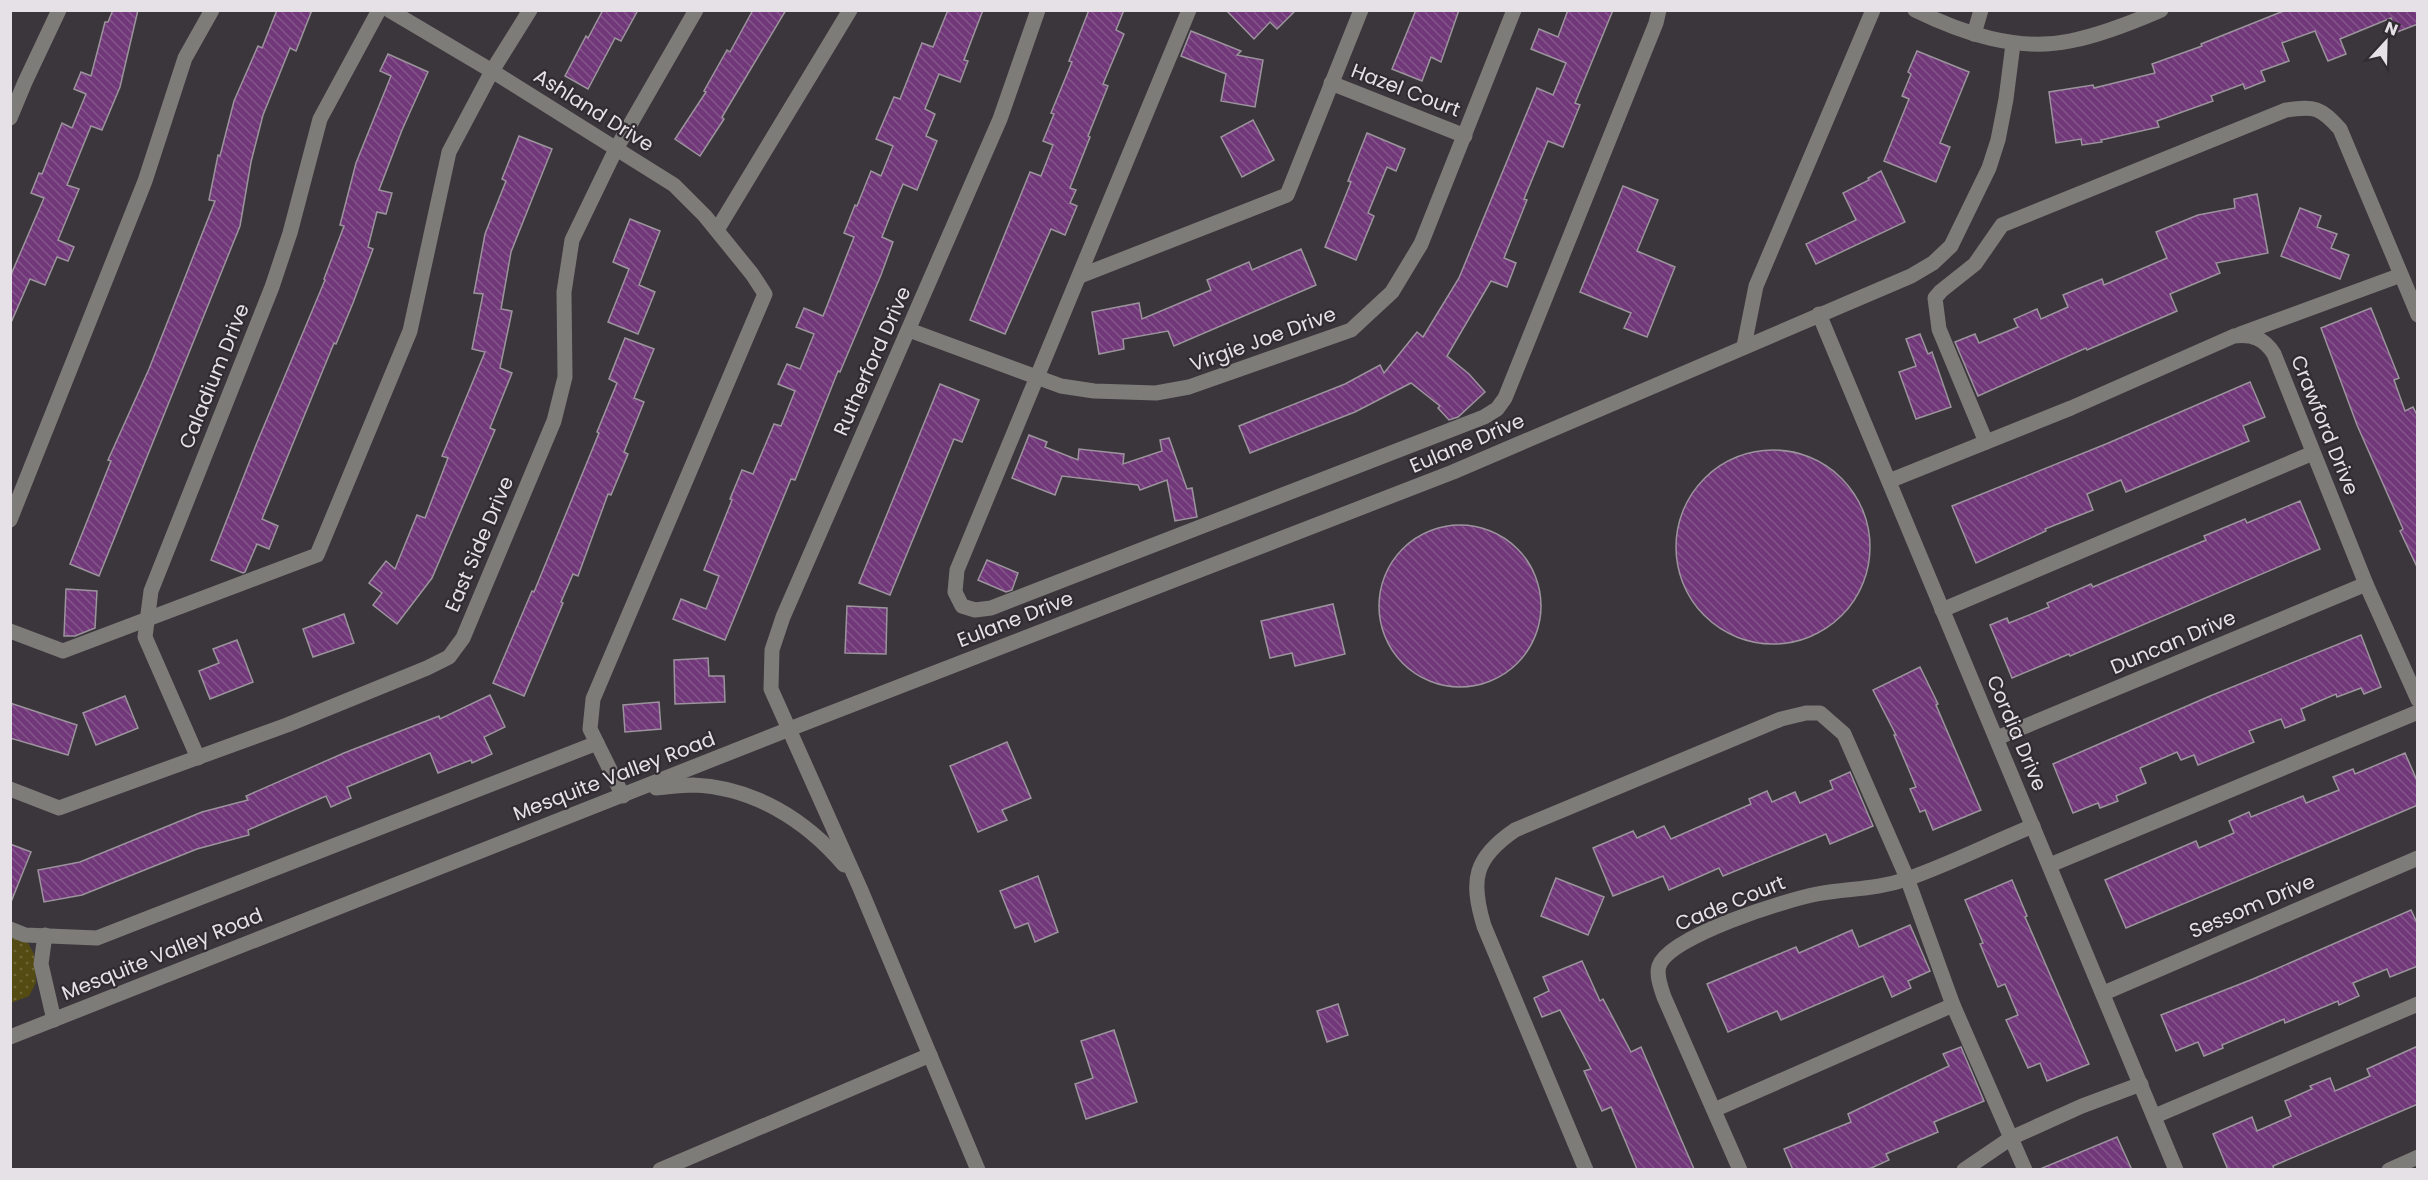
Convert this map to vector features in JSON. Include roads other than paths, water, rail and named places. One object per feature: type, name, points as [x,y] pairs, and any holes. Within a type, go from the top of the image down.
[{"type":"street","points":[[10,118],[59,10]]},
{"type":"street","points":[[10,520],[145,181],[185,58],[212,10]]},
{"type":"street","name":"Caladium Drive","points":[[198,758],[145,637],[151,591],[272,287],[290,233],[320,120],[379,10]]},
{"type":"street","name":"Ashland Drive","points":[[389,10],[492,71],[674,185],[717,230],[765,294],[593,699],[590,729],[597,743]]},
{"type":"street","points":[[10,631],[63,651],[317,555],[410,331],[449,153],[492,71],[530,10]]},
{"type":"street","name":"East Side Drive","points":[[10,789],[58,808],[287,725],[449,657],[462,638],[554,421],[565,377],[564,292],[572,240],[616,149],[696,10]]},
{"type":"street","points":[[717,230],[850,10]]},
{"type":"street","name":"Rutherford Drive","points":[[787,730],[771,689],[772,650],[783,617],[1000,119],[1038,10]]},
{"type":"street","points":[[1189,10],[957,570],[955,592],[962,606],[975,610],[991,608],[1484,417],[1497,409],[1505,398],[1656,23],[1659,10]]},
{"type":"street","points":[[1080,276],[1287,195],[1361,10]]},
{"type":"street","name":"Virgie Joe Drive","points":[[909,330],[1061,386],[1094,391],[1156,393],[1189,387],[1351,330],[1392,292],[1421,244],[1514,10]]},
{"type":"street","points":[[1744,346],[1756,286],[1873,10]]},
{"type":"street","points":[[1915,10],[1942,24],[2013,44],[2067,42],[2111,31],[2161,10]]},
{"type":"street","points":[[1974,34],[1981,10]]},
{"type":"street","name":"Eulane Drive","points":[[787,730],[1453,472],[1911,276],[1933,263],[1951,246],[1989,168],[1998,140],[2006,99],[2013,44]]},
{"type":"street","name":"Hazel Court","points":[[1331,83],[1465,136]]},
{"type":"street","points":[[1986,442],[1939,329],[1935,298],[1941,291],[1975,264],[2002,225],[2286,110],[2310,106],[2324,111],[2340,129],[2418,315]]},
{"type":"street","points":[[1889,481],[2173,365],[2234,336],[2401,275]]},
{"type":"street","name":"Cordia Drive","points":[[1819,314],[2176,1170]]},
{"type":"street","name":"Crawford Drive","points":[[2234,336],[2249,335],[2268,344],[2274,354],[2366,584],[2418,700]]},
{"type":"street","points":[[1942,610],[2313,453]]},
{"type":"street","name":"Duncan Drive","points":[[1997,738],[2366,584]]},
{"type":"street","points":[[1586,1170],[1484,926],[1477,902],[1475,883],[1481,865],[1488,852],[1498,841],[1515,830],[1781,719],[1806,712],[1820,713],[1844,734],[1907,879],[1953,1005],[2025,1170]]},
{"type":"street","points":[[2050,865],[2418,712]]},
{"type":"street","points":[[787,730],[856,879],[978,1170]]},
{"type":"street","name":"Mesquite Valley Road","points":[[10,1037],[787,730]]},
{"type":"street","points":[[10,929],[25,935],[97,938],[597,743],[623,796]]},
{"type":"street","points":[[641,789],[693,785],[733,790],[761,801],[793,817],[818,837],[856,879]]},
{"type":"street","name":"Cade Court","points":[[1740,1170],[1664,997],[1658,969],[1662,959],[1678,945],[1702,932],[1785,902],[1819,893],[1876,887],[1907,879],[2033,825]]},
{"type":"street","name":"Sessom Drive","points":[[2104,993],[2418,858]]},
{"type":"street","points":[[45,935],[41,964],[54,1020]]},
{"type":"street","points":[[2155,1116],[2418,1004]]},
{"type":"street","points":[[1714,1110],[1953,1005]]},
{"type":"street","points":[[660,1170],[930,1055]]},
{"type":"street","points":[[1964,1170],[2011,1138],[2082,1106],[2141,1084]]},
{"type":"street","points":[[2388,1170],[2418,1157]]}]
